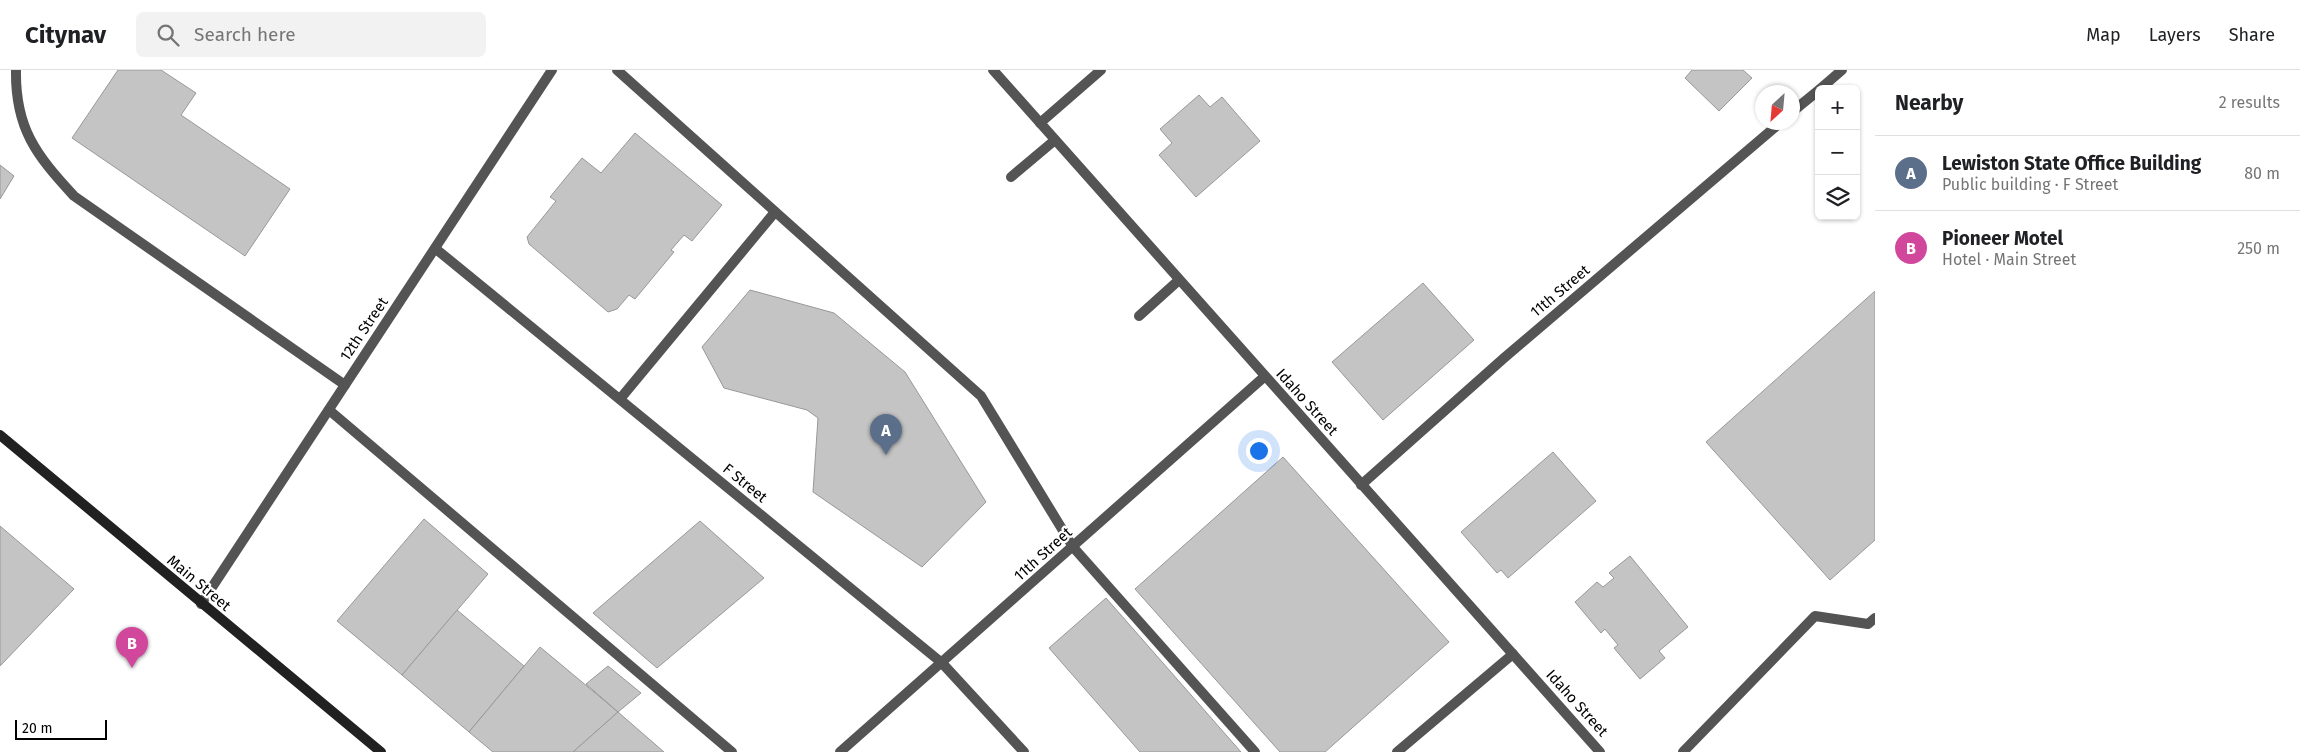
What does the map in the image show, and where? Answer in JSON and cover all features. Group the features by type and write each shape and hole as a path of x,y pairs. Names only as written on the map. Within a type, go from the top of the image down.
{"main road":[{"name":"Main Street","path":"0,434 201,604 381,752"}],"street":[{"path":"16,70 16,90 29,140 47,166 74,196 345,385"},
{"name":"12th Street","path":"201,604 552,70"},
{"path":"617,70 981,396 1074,547 1255,752"},
{"name":"Idaho Street","path":"993,70 1264,377 1600,752"},
{"path":"1040,123 1102,70"},
{"path":"1825,85 1842,70"},
{"path":"1800,105 1815,93"},
{"name":"11th Street","path":"1361,485 1504,358 1772,130"},
{"path":"1011,177 1055,140"},
{"path":"620,399 775,212"},
{"name":"F Street","path":"436,249 942,663 1024,752"},
{"path":"1139,316 1179,280"},
{"name":"11th Street","path":"840,752 1264,377"},
{"path":"329,410 732,752"},
{"path":"1682,752 1814,616 1868,624 1875,618"},
{"path":"1397,752 1513,654"}],"building":[{"path":"118,70 161,70 196,93 181,115 290,189 245,256 72,138"},
{"path":"1692,70 1743,70 1752,78 1719,111 1685,78"},
{"path":"1199,95 1210,107 1222,97 1260,141 1196,197 1159,155 1172,143 1160,129"},
{"path":"635,133 722,205 692,241 684,235 671,250 674,252 635,299 629,295 617,309 608,312 529,244 527,237 556,201 550,197 582,158 601,173"},
{"path":"0,165 14,176 0,199"},
{"path":"1423,283 1474,340 1383,420 1332,362"},
{"path":"750,290 834,313 905,372 986,502 922,567 813,492 818,418 807,410 724,388 702,347"},
{"path":"1875,291 1875,540 1830,580 1706,442"},
{"path":"1553,452 1596,501 1508,578 1501,570 1497,573 1461,532"},
{"path":"1283,457 1449,642 1325,752 1280,752 1135,589"},
{"path":"424,519 488,574 402,675 337,621"},
{"path":"700,521 764,578 657,668 593,613"},
{"path":"0,526 74,589 0,666"},
{"path":"1630,556 1688,627 1659,651 1665,658 1640,679 1614,648 1618,645 1605,629 1601,633 1575,602 1597,582 1603,587 1614,578 1609,573"},
{"path":"1106,598 1241,752 1140,752 1049,648"},
{"path":"457,610 524,666 469,732 402,675"},
{"path":"540,647 618,712 573,752 493,752 469,732"},
{"path":"608,666 641,693 618,712 586,684"},
{"path":"618,712 664,752 573,752"}],"place":[{"name":"Lewiston State Office Building","path":"886,455"},
{"name":"Pioneer Motel","path":"132,668"}]}
